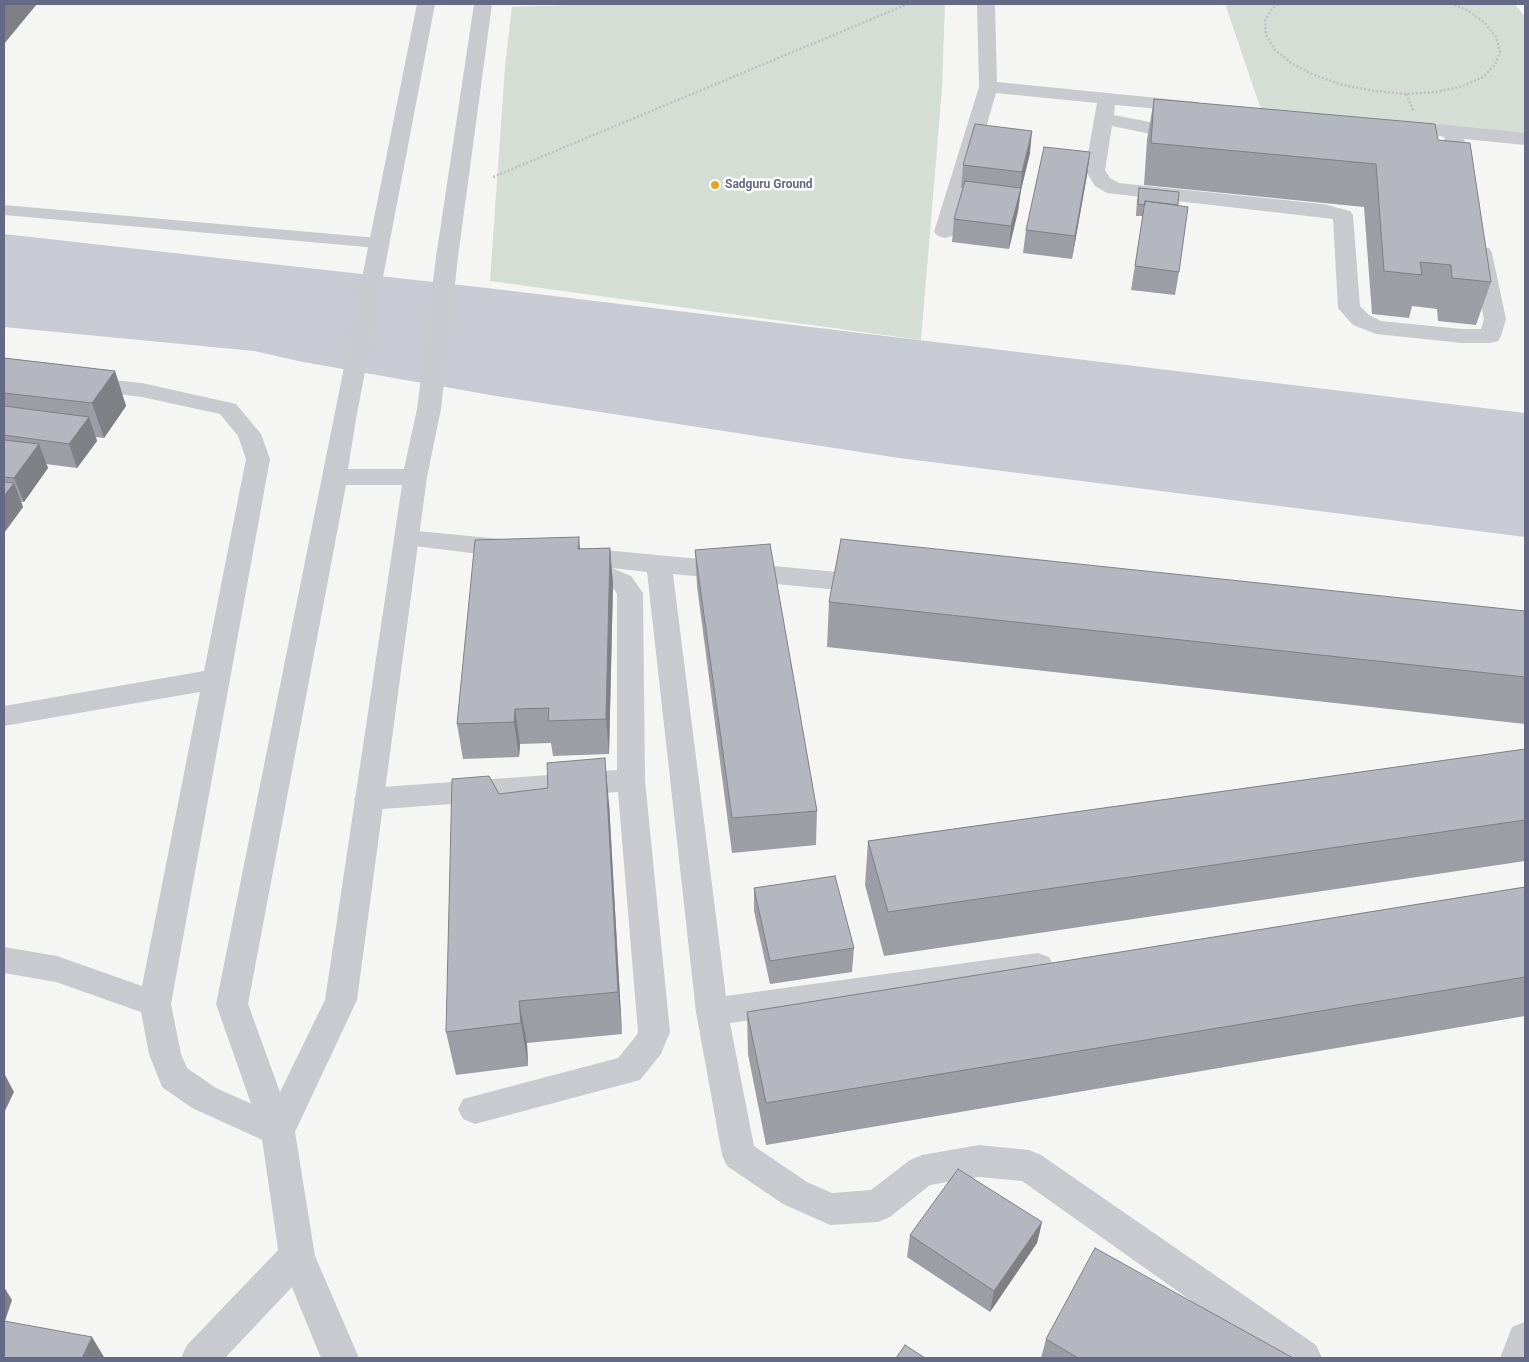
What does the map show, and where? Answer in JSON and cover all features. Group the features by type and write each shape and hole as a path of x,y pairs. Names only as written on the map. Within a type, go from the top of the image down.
{"street":[{"path":"340,1358 297,1256 278,1132 232,1004 336,477 344,418 426,4"},
{"path":"278,1132 341,1000 415,478 429,409 447,257 483,4"},
{"path":"945,232 988,87 986,4"},
{"path":"988,87 1105,108 1183,135 1202,136"},
{"path":"1105,108 1205,107"},
{"path":"1105,108 1095,170 1102,182 1114,189 1323,210 1343,215 1349,308 1361,320 1376,327 1462,336 1490,336 1495,319 1476,233"},
{"path":"1421,128 1525,139"},
{"path":"1453,132 1450,156 1468,195"},
{"path":"53,381 142,390 228,409 249,434 258,459 155,1004 165,1054 174,1077 204,1098 278,1132"},
{"path":"336,477 415,478"},
{"path":"407,538 593,570 622,582 630,594 632,780 654,1032 649,1044 628,1070 475,1109"},
{"path":"537,559 659,565 888,586"},
{"path":"659,565 712,1012 740,1155 795,1193 830,1209 878,1206 922,1171 979,1162 1030,1166 1303,1358"},
{"path":"4,716 216,678"},
{"path":"370,799 632,780"},
{"path":"4,960 57,969 155,1004"},
{"path":"712,1012 1065,962"},
{"path":"200,1358 297,1256"},
{"path":"1519,1358 1525,1340"}],"lane":[{"path":"4,210 378,243"}],"path":[{"path":"457,191 908,4"},
{"path":"1278,4 1272,9 1265,21 1266,35 1275,50 1292,63 1314,76 1342,85 1406,94 1436,92 1462,86 1483,77 1495,65 1500,52 1496,37 1485,23 1467,10 1452,4"}],"shaded area":[{"name":"Sadguru Ground","path":"588,4 945,4 942,89 921,340 490,281 505,66 512,7"},
{"path":"1225,4 1515,4 1525,17 1525,139 1263,115"},
{"path":"4,234 487,288 1525,413 1525,537 899,458 496,396 303,362 254,351 4,327"}],"building":[{"path":"1154,99 1435,124 1438,140 1470,143 1491,282 1452,278 1451,265 1420,262 1422,275 1384,271 1376,164 1151,143"},
{"path":"975,124 1032,131 1022,172 963,165"},
{"path":"1044,147 1090,152 1075,236 1026,230"},
{"path":"965,181 1021,188 1011,226 954,219"},
{"path":"1139,188 1179,192 1178,205 1145,201 1145,205 1138,204"},
{"path":"1145,201 1188,207 1179,272 1135,266"},
{"path":"4,358 115,371 92,403 4,393"},
{"path":"4,406 89,417 69,444 4,435"},
{"path":"4,440 39,444 14,478 4,477"},
{"path":"4,482 14,483 4,496"},
{"path":"579,537 578,549 610,548 606,719 548,721 549,708 515,709 514,722 457,724 475,540"},
{"path":"841,539 1525,611 1525,677 829,602"},
{"path":"770,544 817,811 732,818 695,550"},
{"path":"1525,749 1525,820 888,912 868,841"},
{"path":"605,758 618,992 519,1001 521,1023 446,1032 452,779 489,776 499,794 548,788 547,763"},
{"path":"835,876 854,948 770,961 754,888"},
{"path":"1525,887 1525,977 766,1103 747,1012"},
{"path":"958,1169 1042,1222 994,1291 910,1235"},
{"path":"1095,1248 1293,1358 1078,1358 1046,1339"},
{"path":"4,1321 92,1337 82,1358 4,1358"},
{"path":"905,1345 925,1358 896,1358"}],"place":[{"name":"Sadguru Ground","path":"715,185"}]}
